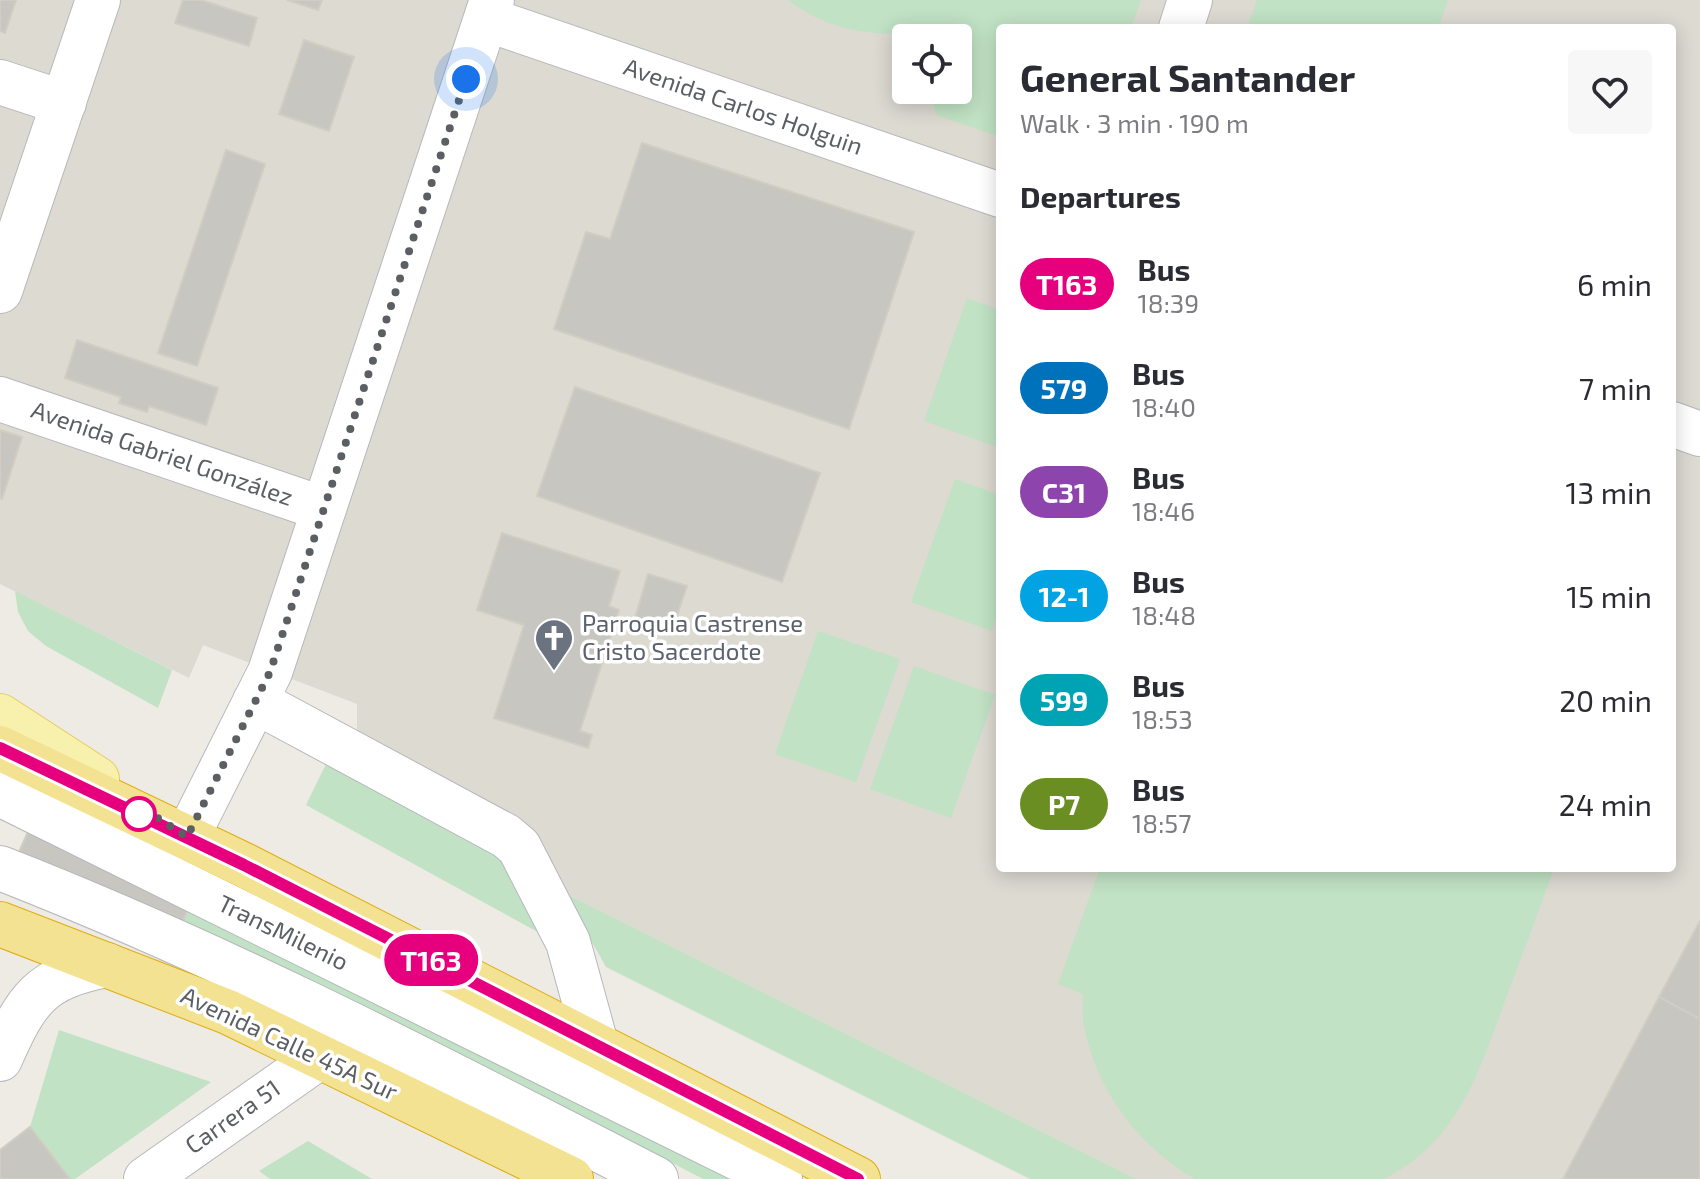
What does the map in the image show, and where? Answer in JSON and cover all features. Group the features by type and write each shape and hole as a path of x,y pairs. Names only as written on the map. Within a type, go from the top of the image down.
{"highway":[{"path":"0,748 187,837 858,1179"},
{"name":"Avenida Calle 45A Sur","path":"0,924 228,1012 571,1179"}],"main road":[{"path":"0,716 187,837"}],"street":[{"path":"0,291 98,0"},
{"path":"1182,24 1190,0"},
{"path":"187,837 270,672 489,10"},
{"name":"Avenida Carlos Holguin","path":"489,10 996,194"},
{"path":"0,82 64,103"},
{"name":"Avenida Gabriel González","path":"0,399 324,509"},
{"path":"1676,425 1700,434"},
{"path":"255,701 506,836 519,847 568,942 596,1044"},
{"name":"TransMilenio","path":"0,794 780,1179"},
{"path":"0,868 120,916 350,1022 656,1179"},
{"path":"3,1046 39,993 55,979 107,965"},
{"name":"Carrera 51","path":"146,1179 321,1056"}],"shaded area":[{"path":"0,0 1700,0 1700,921 1562,1179 1136,1179 564,893 357,744 357,704 203,645 189,678 0,584"}],"green space":[{"path":"788,0 1141,0 1132,24 996,24 996,136 936,115 934,104 972,104 972,24 892,24 892,34 884,34 851,29 820,19"},
{"path":"1257,0 1448,0 1439,24 1248,24"},
{"path":"967,298 996,309 996,447 924,421"},
{"path":"955,479 996,494 996,620 992,631 911,602"},
{"path":"15,591 172,670 158,708 46,646 28,631 18,612"},
{"path":"818,631 900,659 856,782 775,754"},
{"path":"914,666 995,695 951,818 870,789"},
{"path":"327,762 504,859 547,937 306,805"},
{"path":"1099,872 1553,872 1487,1050 1464,1100 1431,1145 1384,1179 1195,1179 1156,1151 1123,1114 1090,1050 1083,1022 1083,994 1058,984"},
{"path":"564,893 1136,1179 1030,1179 606,967"},
{"path":"189,907 735,1179 703,1179 510,1078 181,925"},
{"path":"59,1030 211,1082 75,1179 70,1179 30,1127"},
{"path":"308,1141 372,1179 270,1179 259,1171"}],"building":[{"path":"0,0 16,0 5,33 0,31"},
{"path":"183,0 201,0 257,18 249,46 175,23"},
{"path":"287,0 322,0 318,10"},
{"path":"304,40 354,57 329,131 279,114"},
{"path":"642,143 914,232 849,429 554,329 586,232 610,239"},
{"path":"226,150 265,164 197,366 158,353"},
{"path":"77,340 218,388 206,425 149,406 147,412 119,403 121,397 65,378"},
{"path":"575,387 820,473 782,582 537,496"},
{"path":"0,430 22,437 2,499 0,498"},
{"name":"Parroquia Castrense Cristo Sacerdote","path":"502,533 620,571 609,606 619,610 580,731 592,735 588,748 494,718 524,625 477,610"},
{"path":"648,574 687,586 672,630 635,618"},
{"path":"32,823 189,907 181,925 19,852"},
{"path":"1700,921 1700,1019 1659,997"},
{"path":"1659,997 1700,1019 1700,1179 1563,1179"},
{"path":"30,1127 70,1179 0,1179 0,1150"}],"bus line":[{"name":"T163","path":"0,748 244,865 858,1179"}],"place":[{"name":"Parroquia Castrense Cristo Sacerdote","path":"554,672"}],"route":[{"path":"139,814 133,802 187,837 270,672 466,79"}]}
